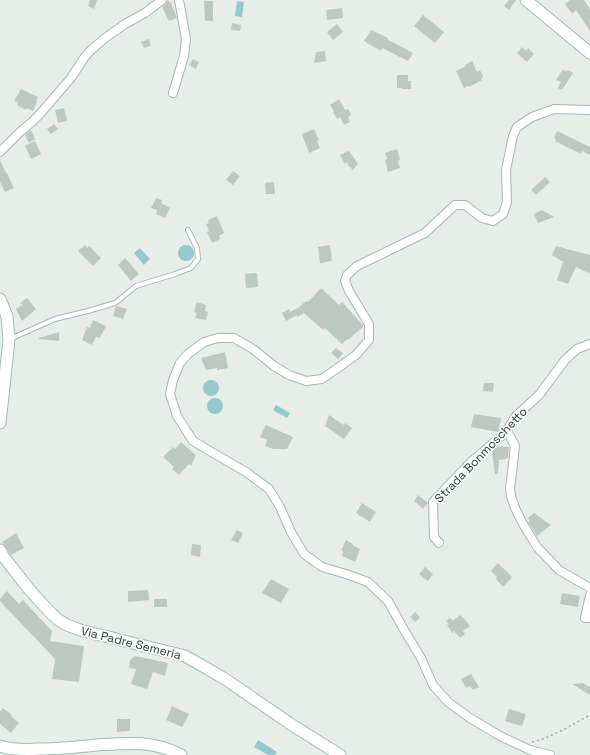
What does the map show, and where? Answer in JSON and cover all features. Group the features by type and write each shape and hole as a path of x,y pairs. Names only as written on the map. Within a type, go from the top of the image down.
{"main road":[{"path":"526,0 590,53"},
{"path":"0,299 7,316 9,340 0,423"},
{"name":"Via Padre Semeria","path":"0,550 28,588 57,619 80,630 184,656 225,680 340,755"},
{"path":"0,746 25,750 129,743 152,744 181,755"}],"street":[{"path":"0,152 39,115 71,78 90,51 105,38 125,24 145,13 162,0"},
{"path":"173,93 184,56 186,39 179,0"},
{"path":"550,755 530,750 500,736 470,718 448,702 433,685 421,658 402,628 388,601 368,582 322,567 304,554 291,532 280,508 268,489 246,472 193,441 177,416 170,394 172,380 180,363 188,354 204,342 218,338 234,338 253,349 274,366 289,375 306,381 322,379 356,356 369,340 369,324 349,291 345,281 347,274 357,266 426,233 455,205 465,205 482,218 493,222 503,214 507,202 506,170 513,136 517,127 532,117 554,109 590,110"},
{"name":"Strada Bonmoschetto","path":"439,543 434,537 433,502 470,462 505,433 516,416 539,396 565,360 577,349 590,344"},
{"path":"506,431 515,446 510,487 511,496 523,524 537,547 559,570 590,588"},
{"path":"590,595 585,618 590,618"}],"lane":[{"path":"9,340 55,319 115,303 136,286 191,268 198,259 197,248 188,230"}],"path":[{"path":"518,745 541,740 558,733 590,715"}],"water":[{"path":"237,1 244,2 242,17 235,16"},
{"path":"183,245 189,245 194,250 192,259 189,261 183,261 178,256 178,250"},
{"path":"140,248 150,259 144,265 134,253"},
{"path":"208,380 214,380 219,385 217,394 214,396 208,396 203,391 203,385"},
{"path":"215,398 221,400 223,406 221,412 215,414 209,412 207,406 209,400"},
{"path":"276,405 290,413 287,418 273,410"},
{"path":"258,740 277,752 275,755 268,755 254,747"}],"building":[{"path":"90,0 97,0 94,9 88,6"},
{"path":"167,0 171,3 177,18 169,21 162,7 166,4"},
{"path":"509,0 516,0 509,10 504,6"},
{"path":"570,0 584,0 590,9 590,31 576,10 572,14 565,4"},
{"path":"204,1 213,1 213,21 205,21"},
{"path":"342,8 343,18 327,20 326,10"},
{"path":"423,15 444,32 435,43 414,26"},
{"path":"232,23 241,25 240,31 231,30"},
{"path":"337,24 343,32 333,40 327,32"},
{"path":"371,30 413,53 408,61 382,48 381,51 364,41"},
{"path":"149,39 151,46 144,48 141,42"},
{"path":"522,47 526,51 528,48 534,54 527,62 517,53"},
{"path":"325,51 326,61 314,63 316,52"},
{"path":"193,59 199,62 196,69 189,65"},
{"path":"472,61 477,72 480,70 483,77 481,78 482,80 464,88 456,71"},
{"path":"563,69 566,72 567,70 573,73 562,90 558,88 561,82 556,80"},
{"path":"397,75 408,75 408,81 411,81 411,89 397,88"},
{"path":"21,89 38,97 33,111 27,108 26,110 17,105 18,103 14,101"},
{"path":"339,99 345,110 348,109 351,114 348,118 350,122 344,125 340,117 337,119 330,105"},
{"path":"64,108 67,121 58,123 55,110"},
{"path":"54,124 58,129 51,134 47,129"},
{"path":"314,129 319,140 317,141 320,148 309,153 302,134"},
{"path":"31,130 35,139 29,143 25,135"},
{"path":"557,131 590,147 590,155 582,151 581,154 555,141 556,139 554,138"},
{"path":"35,141 41,154 31,159 25,146"},
{"path":"397,149 400,160 398,161 400,168 388,172 385,153"},
{"path":"349,151 358,164 352,170 347,162 345,164 340,155"},
{"path":"0,160 14,188 5,192 0,182"},
{"path":"233,171 240,176 233,185 226,180"},
{"path":"545,177 550,182 536,195 531,190"},
{"path":"274,182 275,194 266,194 265,183"},
{"path":"156,198 162,200 161,203 170,208 165,218 156,214 157,210 151,208"},
{"path":"542,210 554,217 538,223 534,214"},
{"path":"217,216 224,233 219,236 220,239 212,243 207,232 209,231 206,224 209,223 208,220"},
{"path":"85,245 87,248 89,246 101,258 93,266 78,251"},
{"path":"330,245 332,261 320,263 318,247"},
{"path":"556,246 590,255 590,274 576,267 568,284 557,280 563,262 552,255"},
{"path":"125,258 139,274 131,281 118,265"},
{"path":"257,273 258,287 246,288 245,274"},
{"path":"321,288 339,305 342,302 364,326 342,344 325,328 323,330 304,313 286,321 282,313 289,309 290,312 298,308 306,301 308,302"},
{"path":"27,298 36,309 22,321 16,309 23,305 20,303"},
{"path":"197,302 206,305 205,311 208,312 206,320 195,318 197,313 194,312"},
{"path":"116,306 127,309 123,319 113,316"},
{"path":"93,320 106,326 100,338 96,337 92,345 82,340 87,327 90,328"},
{"path":"59,332 59,341 39,339 39,338"},
{"path":"336,348 343,353 338,359 331,353"},
{"path":"225,352 228,368 206,370 201,358"},
{"path":"484,383 494,383 493,392 483,391"},
{"path":"474,414 501,418 499,431 471,427"},
{"path":"329,415 344,425 345,423 352,428 344,439 325,426"},
{"path":"266,425 293,437 287,449 273,449 265,446 267,440 260,437"},
{"path":"181,442 196,455 191,466 189,464 179,475 172,469 174,467 163,457 173,447 175,449"},
{"path":"497,447 509,447 508,458 499,460 498,474 495,474 492,451"},
{"path":"418,495 428,503 423,509 414,501"},
{"path":"362,503 376,512 370,522 356,513"},
{"path":"534,513 551,525 537,536 528,522 530,521 528,518"},
{"path":"237,530 243,533 238,543 231,540"},
{"path":"16,533 24,548 11,555 2,542"},
{"path":"346,540 360,549 355,562 342,556 343,551 341,550"},
{"path":"192,544 201,545 200,557 191,555"},
{"path":"498,563 512,577 503,587 491,571"},
{"path":"425,567 433,574 428,581 419,574"},
{"path":"271,579 289,589 281,603 262,593"},
{"path":"148,590 149,600 128,602 128,591"},
{"path":"7,591 19,604 23,600 52,631 50,641 84,646 79,682 52,679 55,659 0,601"},
{"path":"562,593 580,596 578,607 560,604"},
{"path":"154,599 167,599 167,607 154,607"},
{"path":"415,612 420,618 415,622 410,617"},
{"path":"460,615 470,626 463,631 465,634 460,638 454,631 452,633 447,625 449,624 446,621 450,618 453,621"},
{"path":"135,656 168,663 165,676 153,672 147,689 131,684 136,669 129,668 130,660"},
{"path":"471,674 479,687 473,690 470,686 466,688 461,679"},
{"path":"583,683 590,687 590,695 572,684"},
{"path":"172,706 189,714 182,727 166,720"},
{"path":"3,708 19,723 11,733 0,724 0,712"},
{"path":"509,709 526,714 522,726 505,721"},
{"path":"117,719 130,719 130,731 117,732"}]}
